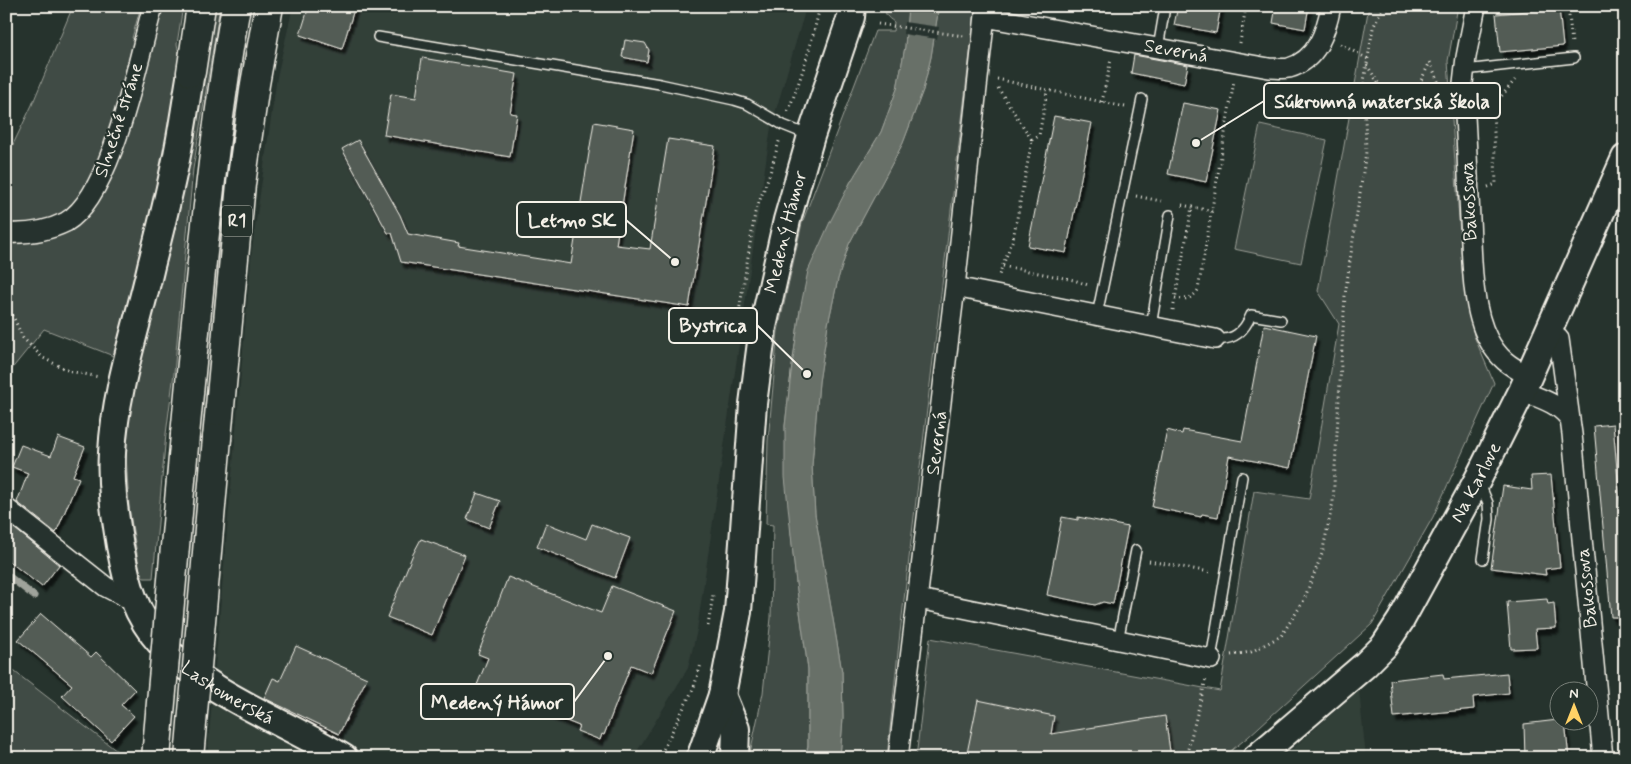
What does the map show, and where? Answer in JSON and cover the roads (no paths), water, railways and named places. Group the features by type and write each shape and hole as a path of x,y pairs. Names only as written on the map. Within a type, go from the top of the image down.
{"highway":[{"path":"191,72 201,6"},
{"name":"R1","path":"156,758 210,179 236,6"},
{"name":"R1","path":"189,758 241,184 255,84 269,6"}],"street":[{"name":"Slnečné stráne","path":"6,233 21,234 44,230 66,221 85,205 98,185 122,124 153,6"},
{"name":"Medený Hámor","path":"700,758 722,695 738,612 753,404 763,327 787,220 811,136 851,17 852,6"},
{"name":"Severná","path":"898,758 955,287 985,12 1158,48 1269,68 1288,68 1304,62 1324,35 1331,6"},
{"name":"Bakossova","path":"1476,6 1464,70 1473,282 1482,324 1487,338 1497,353 1510,366 1528,378 1550,402 1563,410 1569,418"},
{"name":"Laskomerská","path":"191,72 176,160 122,381 115,418 112,490 124,567 133,601 145,624 162,645 185,666 226,693 344,758"},
{"name":"Na Karlove","path":"1256,758 1365,665 1384,646 1402,620 1427,577 1528,378 1625,158"},
{"path":"955,287 1215,339"},
{"name":"Bakossova","path":"1549,330 1559,340 1569,418 1604,758"},
{"name":"Bakossova","path":"1528,378 1560,380 1565,389"},
{"path":"6,508 106,587 133,601"},
{"path":"918,599 1211,659"},
{"path":"722,695 736,729 735,758"}],"lane":[{"path":"1158,48 1164,13"},
{"path":"378,37 660,84 734,100 747,104 784,125 811,136"},
{"path":"1464,70 1574,58"},
{"path":"1097,315 1142,99"},
{"path":"1151,326 1170,215"},
{"path":"1215,339 1223,340 1233,337 1248,324 1251,315 1281,320"},
{"path":"1211,659 1242,477"},
{"path":"1478,479 1488,503 1489,519 1483,559"},
{"path":"1118,641 1135,554"}],"waterway":[{"path":"6,574 34,596"}],"place":[{"name":"Súkromná materská škola","path":"1196,143"},
{"name":"Letmo SK","path":"675,262"},
{"name":"Bystrica","path":"807,374"},
{"name":"Medený Hámor","path":"608,656"}]}
